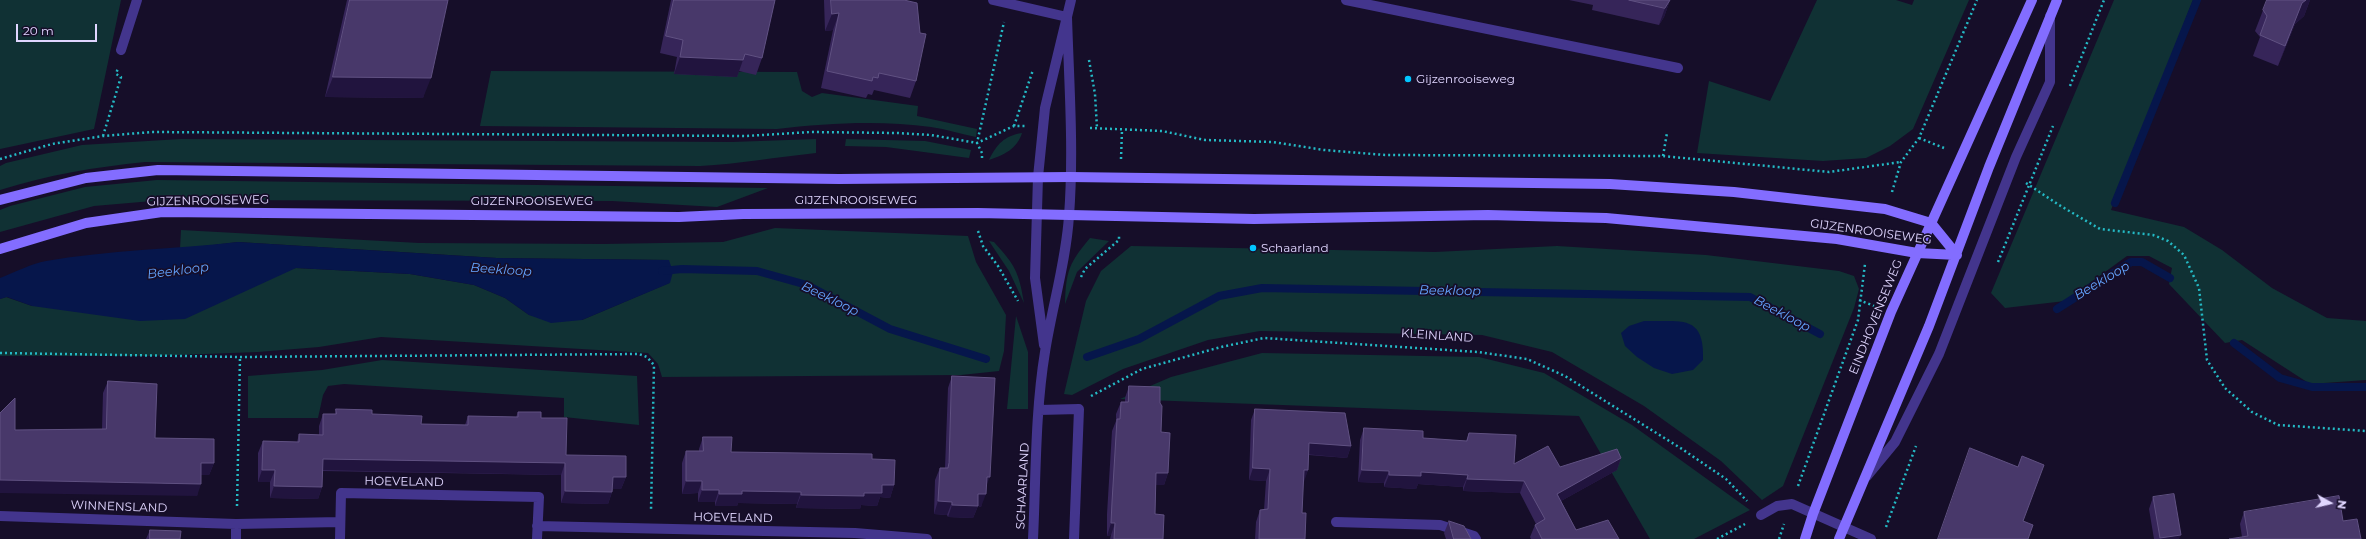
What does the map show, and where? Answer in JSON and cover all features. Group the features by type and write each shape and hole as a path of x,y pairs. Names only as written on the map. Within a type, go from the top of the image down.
{"main road":[{"name":"EINDHOVENSEWEG","path":"1805,539 1812,514 1891,312 2032,0"},
{"path":"1839,539 1957,255 1989,167 2057,0"},
{"name":"GIJZENROOISEWEG","path":"0,200 86,178 158,170 839,179 1070,177 1610,184 1719,191 1885,209 1931,223 1957,255"},
{"name":"GIJZENROOISEWEG","path":"0,249 86,223 162,212 679,217 743,214 978,213 1120,218 1254,219 1488,215 1606,218 1838,239 1917,253 1957,255"}],"street":[{"path":"122,50 137,0"},
{"path":"994,0 1067,17"},
{"path":"1038,178 1043,126 1071,0"},
{"path":"1346,0 1678,68"},
{"path":"1865,479 1895,442 1939,354 2016,157 2050,82 2050,16"},
{"path":"1067,17 1070,127 1069,216"},
{"name":"SCHAARLAND","path":"1038,178 1035,278 1045,353"},
{"name":"SCHAARLAND","path":"1033,539 1039,410 1045,353 1061,278 1069,216"},
{"path":"1039,410 1079,409 1074,539"},
{"name":"HOEVELAND","path":"340,539 341,493 539,497 537,539"},
{"path":"1761,515 1777,506 1792,504 1870,539"},
{"name":"WINNENSLAND","path":"0,516 236,524"},
{"path":"236,539 236,524 340,522"},
{"path":"1336,522 1440,525 1474,536 1476,539"},
{"name":"HOEVELAND","path":"537,526 650,530 855,533 927,539"}],"path":[{"path":"1070,127 1162,131 1205,140 1273,142 1324,150 1385,155 1663,156 1829,172 1900,162 1919,138 1977,0"},
{"path":"980,178 982,153 977,143 1008,3"},
{"path":"103,136 121,77 116,74 122,50"},
{"path":"0,159 52,144 103,136 152,132 213,130 746,136 811,132 889,133 931,135 977,143 1014,126 1043,126"},
{"path":"1120,178 1122,130"},
{"path":"1663,156 1667,133"},
{"path":"2029,184 2059,205 2100,229 2153,235 2168,241 2184,254 2199,288 2207,360 2225,388 2252,412 2278,425 2366,431"},
{"path":"978,213 978,235 982,246 998,266 1021,307"},
{"path":"1080,280 1084,269 1118,240 1120,218"},
{"name":"EINDHOVENSEWEG","path":"1792,504 1822,426 1858,320 1859,300"},
{"name":"KLEINLAND","path":"1079,409 1085,399 1142,369 1222,347 1264,338 1478,352 1527,359 1565,376 1682,449 1726,479 1761,515"},
{"path":"0,353 240,357 639,354 647,357 654,365 655,379 650,530"},
{"path":"236,524 240,357"},
{"path":"1717,539 1761,515"}],"green space":[{"path":"0,0 121,0 94,129 0,149"},
{"path":"1817,0 1896,0 1912,5 1914,0 1969,0 1913,129 1890,146 1866,158 1823,161 1697,153 1709,81 1770,101"},
{"path":"2114,0 2193,0 2111,210 2184,227 2222,250 2272,288 2327,318 2366,321 2366,380 2310,384 2242,340 2225,343 2169,284 2172,268 2149,256 2127,256 2065,301 2005,308 1991,293"},
{"path":"491,71 797,72 802,91 812,97 822,93 918,106 917,116 977,129 976,137 931,127 873,123 815,125 777,129 480,126"},
{"path":"1022,133 1020,139 1009,151 989,160 998,145 1010,136"},
{"path":"181,139 732,142 816,139 816,153 729,164 700,166 145,162 72,172 0,190 0,166 6,163 82,145"},
{"path":"846,139 925,141 971,150 969,158 886,147 845,146"},
{"path":"157,180 768,188 717,207 612,201 164,200 94,206 0,232 0,210 10,206 85,187"},
{"path":"775,228 968,236 976,262 1006,315 1004,351 999,371 961,375 662,377 658,364 648,353 381,337 319,347 258,352 151,356 0,356 0,299 6,297 32,306 296,268 410,274 474,285 505,298 529,315 582,320 669,283 669,260 497,258 238,242 180,249 181,230 419,243 603,244 723,242"},
{"path":"1090,238 1109,241 1077,272 1065,304 1066,283 1070,268 1077,254"},
{"path":"989,241 994,242 1007,257 1015,270 1018,276 1024,303 1009,271"},
{"path":"1131,246 1435,252 1557,246 1706,255 1839,271 1854,276 1859,289 1854,308 1783,486 1762,500 1721,461 1644,406 1552,352 1482,335 1260,331 1208,340 1123,369 1072,395 1064,394 1086,301 1101,271"},
{"path":"1016,316 1028,352 1028,409 1007,409"},
{"path":"1262,353 1479,357 1544,373 1632,425 1750,510 1694,539 1650,539 1579,416 1120,399 1171,377"},
{"path":"382,360 637,376 639,425 564,417 564,398 344,384 328,386 323,395 318,418 248,418 248,376 322,370"}],"water":[{"path":"238,242 497,258 669,260 673,272 670,283 582,320 551,323 529,315 505,298 474,285 410,274 296,268 185,319 140,321 32,306 7,297 0,299 0,278 40,262 94,254"},
{"path":"1644,321 1679,321 1688,323 1695,327 1700,334 1703,345 1703,360 1693,370 1672,374 1654,368 1637,357 1625,346 1621,333 1629,326"}],"building":[{"path":"350,0 448,0 431,78 333,77"},
{"path":"674,0 775,0 762,58 745,54 743,60 680,57 683,40 666,36"},
{"path":"831,0 904,0 917,3 920,33 926,34 916,81 879,73 878,78 873,77 872,81 827,71 839,13 832,14"},
{"path":"1629,0 1670,0 1665,8"},
{"path":"2267,0 2306,0 2302,3 2285,46 2260,35 2267,16 2263,10"},
{"path":"952,376 995,378 990,477 987,477 986,494 978,494 978,506 952,505 952,502 938,501 940,468 948,468 949,463"},
{"path":"108,381 157,384 155,438 214,439 214,463 201,463 201,484 0,480 0,413 15,398 15,430 106,429"},
{"path":"1129,386 1160,387 1160,403 1162,406 1161,432 1170,433 1168,473 1156,473 1155,514 1164,515 1163,539 1114,539 1115,523 1111,523 1117,419 1120,419 1121,402 1128,402"},
{"path":"336,409 372,410 372,414 422,416 421,424 468,425 468,416 518,417 518,412 541,412 541,418 567,418 566,455 626,456 626,477 613,477 612,492 565,491 565,463 323,459 322,487 274,486 275,470 262,470 263,441 299,442 299,434 323,435 323,414 336,414"},
{"path":"1255,409 1345,413 1351,446 1309,443 1308,470 1304,470 1302,513 1306,513 1305,539 1259,539 1260,510 1268,509 1270,469 1253,468"},
{"path":"1364,428 1423,431 1423,438 1467,441 1469,433 1516,435 1514,464 1548,446 1560,467 1617,449 1621,458 1557,494 1576,530 1608,520 1619,539 1542,539 1535,525 1545,519 1524,481 1467,479 1468,475 1421,472 1421,476 1389,475 1389,471 1362,470"},
{"path":"703,437 732,437 731,452 872,454 872,459 895,460 894,485 882,485 882,493 864,493 864,496 801,495 801,492 742,491 742,494 719,494 719,490 702,490 702,481 686,481 686,451 703,451"},
{"path":"1970,448 2018,467 2022,456 2044,465 2023,521 2033,525 2028,539 1938,539"},
{"path":"2174,494 2181,535 2160,538 2153,497"},
{"path":"2339,496 2343,521 2357,519 2361,539 2229,539 2248,536 2244,512"},
{"path":"1449,521 1464,526 1471,539 1454,539"},
{"path":"150,530 181,531 180,539 150,539"}],"waterway":[{"path":"2115,203 2197,0"},
{"name":"Beekloop","path":"2057,309 2131,262 2142,262 2170,278"},
{"name":"Beekloop","path":"662,271 682,269 757,271 807,285 890,329 986,359"},
{"name":"Beekloop","path":"1087,357 1139,339 1219,296 1262,288 1750,297 1820,334"},
{"name":"Beekloop","path":"2234,343 2280,378 2312,387 2366,387"}],"place":[{"name":"Gijzenrooiseweg","path":"1408,79"},
{"name":"Schaarland","path":"1253,248"}]}
